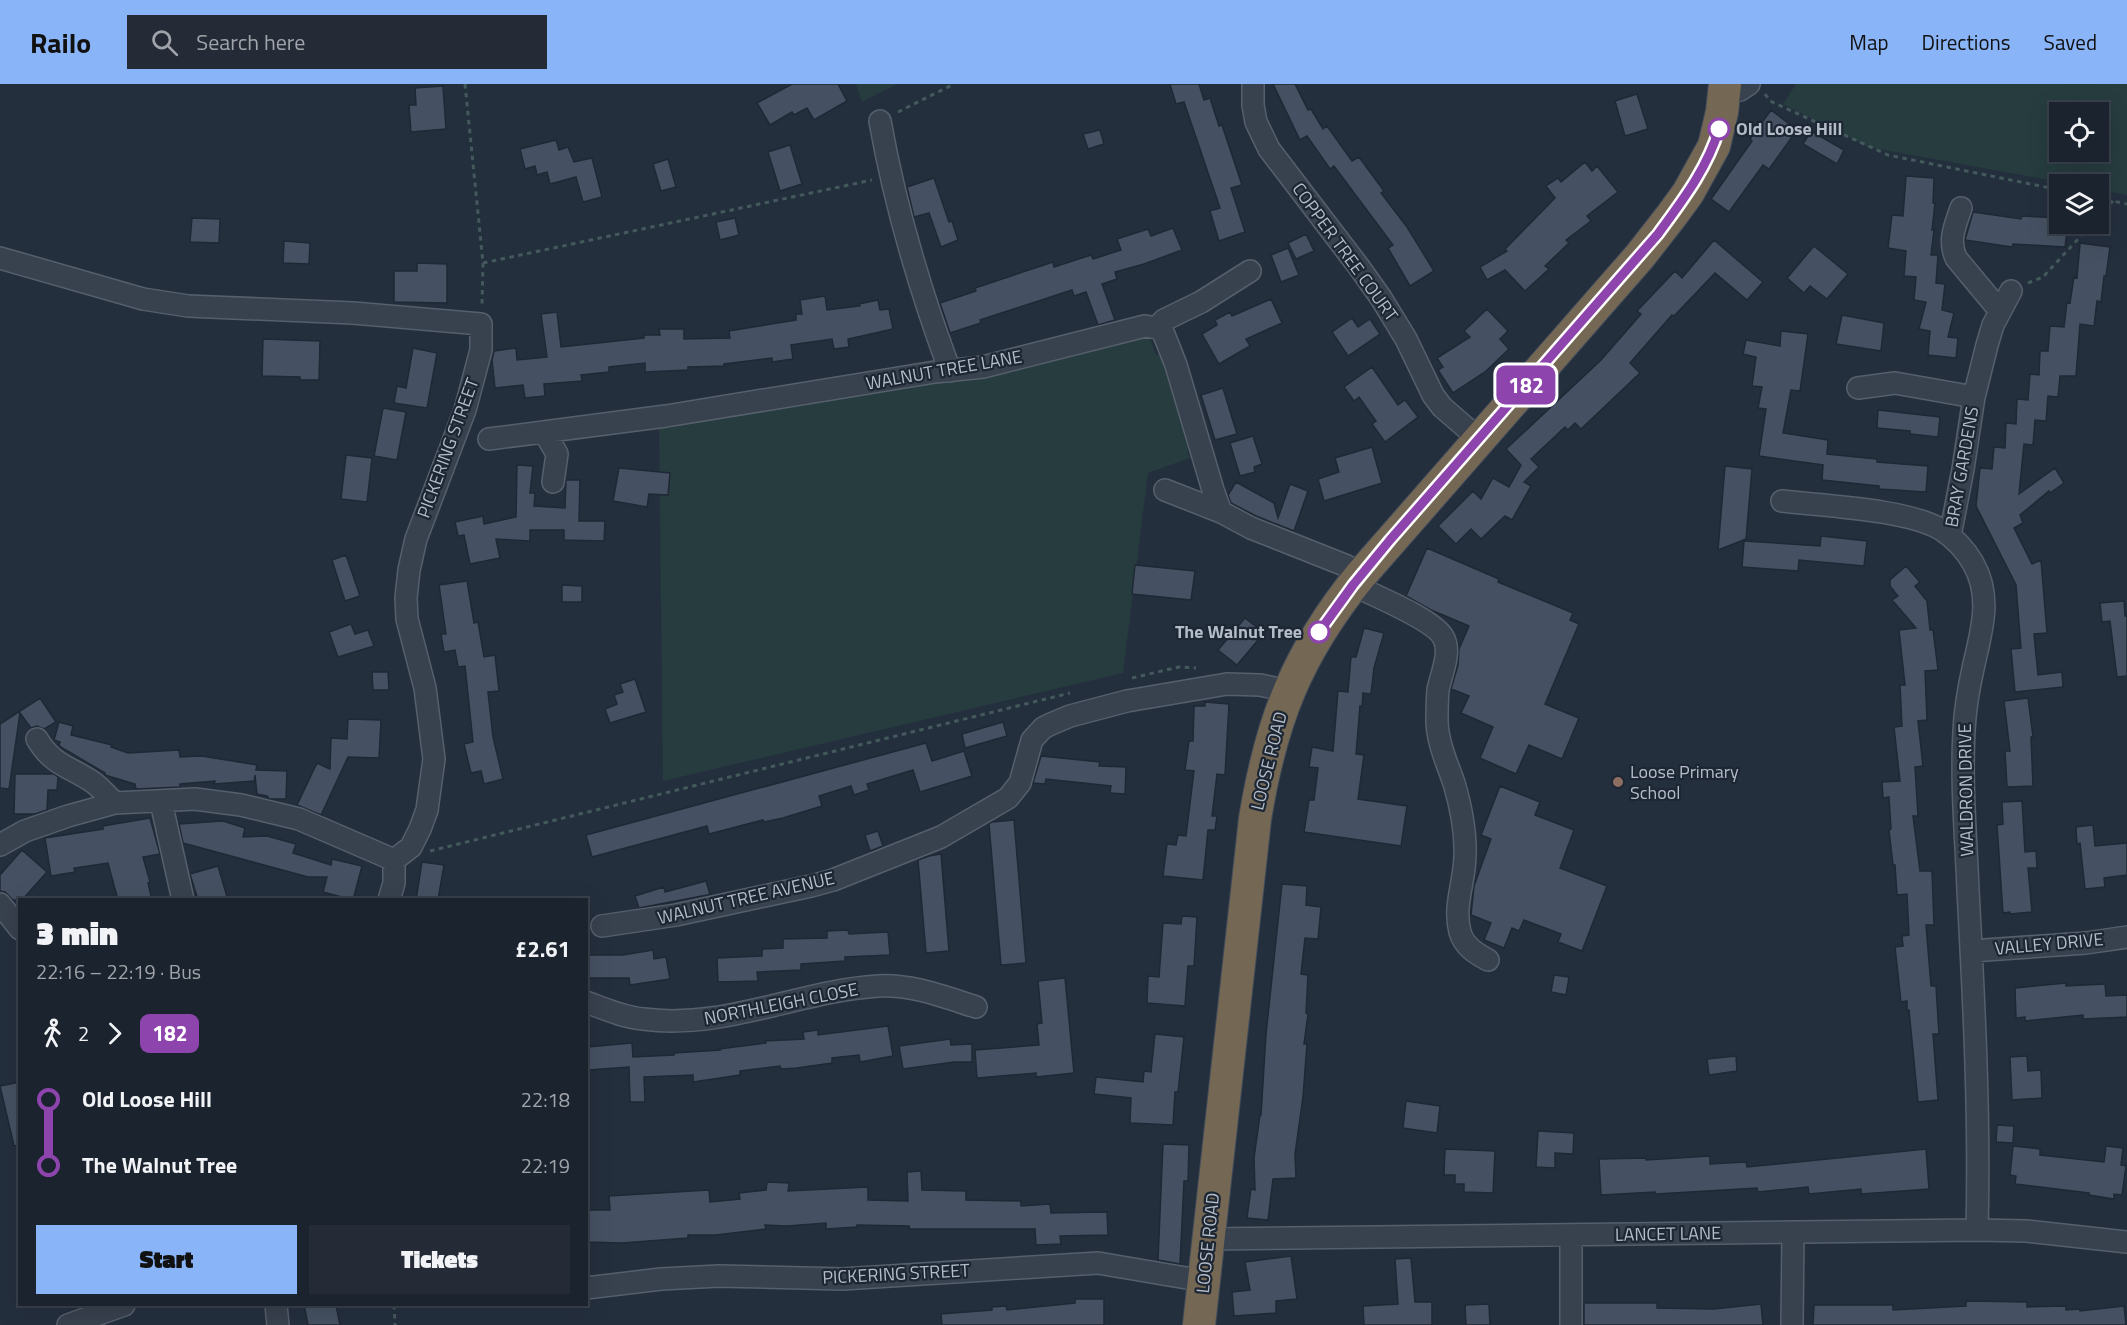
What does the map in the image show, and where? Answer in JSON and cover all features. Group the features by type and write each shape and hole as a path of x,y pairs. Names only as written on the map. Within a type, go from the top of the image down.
{"highway":[{"name":"LOOSE ROAD","path":"1200,1325 1255,819 1272,736 1288,691 1323,626 1356,580 1640,256 1688,193 1714,146 1741,89"}],"street":[{"name":"COPPER TREE COURT","path":"1254,84 1253,105 1256,122 1269,149 1381,298 1406,339 1433,395 1442,407 1479,439"},
{"path":"880,121 890,176 937,334 951,371"},
{"path":"1961,208 1951,239 1952,250 1956,258 2000,311"},
{"path":"0,258 143,299 188,306 353,313 481,324"},
{"path":"1221,512 1176,365 1166,337 1158,328 1164,320 1208,298 1250,271"},
{"name":"BRAY GARDENS","path":"1950,536 1974,397 1993,325 2011,291"},
{"name":"PICKERING STREET","path":"394,860 411,847 420,830 427,810 434,759 425,688 407,619 406,598 409,570 416,539 465,410 482,350 481,324"},
{"name":"WALNUT TREE LANE","path":"489,439 765,401 935,372 983,367 1145,326 1158,328"},
{"name":"BRAY GARDENS","path":"1858,388 1895,383 1974,397"},
{"path":"545,433 556,454 553,482"},
{"path":"1165,490 1221,512 1251,528 1347,566 1356,580 1432,625 1444,639 1447,648 1438,689 1437,725 1439,742 1459,803 1465,833 1463,880 1457,920 1461,935 1468,947 1488,960"},
{"name":"WALDRON DRIVE","path":"1782,501 1871,511 1927,523 1950,536 1972,562 1981,582 1985,602 1982,633 1964,718 1962,763 1974,998 1977,1230"},
{"name":"WALNUT TREE AVENUE","path":"602,926 676,915 811,886 833,880 941,837 1008,798 1020,783 1032,740 1043,728 1070,716 1127,701 1227,684 1260,685 1288,691"},
{"path":"36,739 46,754 64,767 94,783 115,804"},
{"path":"0,845 42,825 115,804 195,799 241,805 299,819 394,860 394,883 390,898"},
{"path":"161,802 183,898"},
{"path":"0,904 18,926"},
{"name":"VALLEY DRIVE","path":"1971,951 2086,943 2127,937"},
{"name":"NORTHLEIGH CLOSE","path":"588,1003 626,1016 643,1019 693,1020 743,1013 814,997 880,986 913,988 976,1007"},
{"name":"LANCET LANE","path":"1209,1239 1977,1230 2026,1231 2127,1242"},
{"path":"1792,1325 1793,1232"},
{"path":"1571,1236 1571,1325"},
{"name":"PICKERING STREET","path":"588,1288 672,1278 719,1276 843,1279 1098,1263 1204,1281"},
{"path":"68,1325 102,1309 118,1306"},
{"path":"276,1306 278,1325"}],"path":[{"path":"465,84 483,263 481,324"},
{"path":"880,121 954,84"},
{"path":"1741,89 1888,155 2049,188"},
{"path":"483,263 890,176"},
{"path":"2109,200 2127,204"},
{"path":"2109,204 2112,201"},
{"path":"2011,291 2043,277 2083,234"},
{"path":"1122,681 1179,667 1202,669"},
{"path":"428,852 1075,692"},
{"path":"394,1306 395,1325"}],"green space":[{"path":"856,84 897,84 862,102"},
{"path":"1796,84 2127,84 2127,195 2109,192 2109,174 2049,174 2049,180 1868,147 1783,104"},
{"path":"1149,335 1156,355 1161,354 1190,458 1148,473 1123,673 663,781 659,428"}],"building":[{"path":"792,84 838,84 847,101 814,120 807,108 794,115 792,112 770,125 757,103"},
{"path":"1170,84 1199,84 1204,100 1210,98 1219,126 1222,125 1242,185 1231,188 1245,232 1219,241 1210,211 1220,208 1184,102 1176,104"},
{"path":"1273,84 1295,84 1308,110 1311,109 1323,129 1327,126 1352,161 1359,157 1384,191 1381,193 1407,227 1434,271 1410,286 1388,248 1393,245 1334,166 1330,169 1307,136 1300,140"},
{"path":"443,86 446,129 411,132 409,105 416,105 415,88"},
{"path":"1637,94 1648,129 1625,136 1615,101"},
{"path":"1771,110 1797,130 1769,169 1763,165 1729,212 1711,199"},
{"path":"1100,130 1104,144 1088,149 1083,134"},
{"path":"1811,131 1844,150 1837,164 1803,144"},
{"path":"556,140 559,150 568,147 574,162 592,158 602,197 583,202 576,177 550,184 547,172 537,175 535,166 525,169 520,149"},
{"path":"790,145 802,184 780,191 768,152"},
{"path":"668,159 676,187 661,191 653,164"},
{"path":"1585,162 1592,171 1597,166 1618,192 1587,216 1591,221 1566,240 1569,243 1545,266 1549,269 1525,291 1505,270 1487,280 1480,267 1507,251 1505,249 1555,198 1546,186 1558,178 1561,182"},
{"path":"1906,176 1934,178 1933,203 1935,203 1932,230 1934,230 1931,255 1938,255 1936,283 1945,284 1942,310 1954,313 1948,337 1958,338 1956,358 1928,355 1930,331 1919,329 1926,302 1914,300 1916,277 1904,276 1906,251 1888,248 1892,215 1903,216"},
{"path":"934,178 949,222 952,221 958,240 941,247 929,213 914,217 907,187"},
{"path":"1973,212 2021,219 2022,216 2049,217 2049,234 2067,234 2065,247 2013,244 2012,247 1965,240"},
{"path":"192,218 220,219 219,243 190,242"},
{"path":"735,218 739,235 720,240 716,222"},
{"path":"1173,228 1182,250 1115,272 1117,279 1102,284 1115,320 1098,325 1086,292 1074,296 1072,290 980,320 981,323 950,333 940,303 976,291 975,288 1053,262 1054,267 1091,255 1093,259 1121,250 1117,239 1148,229 1151,236"},
{"path":"1306,234 1314,251 1296,259 1288,243"},
{"path":"1714,240 1763,282 1747,300 1715,273 1674,316 1672,315 1630,363 1640,373 1581,429 1575,423 1568,430 1565,427 1531,459 1539,467 1524,482 1531,486 1512,520 1505,516 1481,539 1471,529 1456,544 1438,526 1473,491 1481,499 1493,478 1509,487 1521,465 1506,449 1601,360 1641,314 1637,311 1675,271 1682,278"},
{"path":"284,241 310,243 309,264 283,263"},
{"path":"2080,243 2110,247 2101,302 2097,301 2094,326 2080,324 2076,376 2060,376 2058,397 2048,396 2046,421 2035,420 2033,445 2024,444 2019,494 2055,468 2064,483 2050,493 2049,491 2020,515 2023,523 2014,528 2032,564 2041,560 2047,633 2034,634 2038,675 2062,672 2063,687 2015,692 2011,649 2021,648 2016,585 1976,506 1980,468 1992,469 1994,447 2005,448 2006,423 2016,424 2017,399 2028,400 2030,374 2039,375 2040,351 2048,351 2050,326 2064,327 2067,302 2070,303 2074,277 2077,278"},
{"path":"1814,246 1848,274 1827,299 1810,286 1804,293 1787,278"},
{"path":"1288,248 1299,275 1281,282 1271,255"},
{"path":"417,263 447,264 447,303 394,302 394,271 417,271"},
{"path":"825,296 827,310 860,306 859,304 878,300 880,310 889,309 893,329 848,339 849,347 834,349 832,339 791,345 793,359 772,362 772,358 724,364 724,366 688,367 688,370 645,372 645,363 609,367 609,372 581,375 582,381 544,384 545,396 525,398 523,385 495,388 492,360 494,351 516,348 517,360 547,357 541,314 557,312 561,347 644,338 644,335 660,335 659,329 684,329 684,339 730,338 729,331 796,320 796,314 802,314 800,300"},
{"path":"1271,299 1282,323 1246,339 1250,346 1219,364 1202,334 1217,325 1215,320 1230,312 1232,316"},
{"path":"1487,309 1508,331 1500,339 1509,349 1485,372 1453,393 1438,370 1443,367 1437,358 1470,337 1464,331"},
{"path":"1842,315 1884,323 1881,351 1836,344"},
{"path":"1352,318 1358,327 1370,319 1380,334 1348,356 1332,332"},
{"path":"1781,331 1808,334 1800,391 1791,390 1783,433 1828,440 1827,454 1877,459 1877,462 1928,466 1926,492 1879,489 1879,486 1822,480 1823,465 1759,456 1766,409 1758,408 1762,387 1752,386 1756,357 1743,354 1746,340 1780,346"},
{"path":"263,339 320,341 319,380 262,376"},
{"path":"413,348 437,353 427,408 394,403 397,386 406,388"},
{"path":"1372,367 1398,405 1405,400 1418,417 1385,442 1372,424 1376,421 1359,397 1354,401 1344,387"},
{"path":"1223,388 1237,434 1215,440 1201,395"},
{"path":"383,408 406,412 397,460 374,456"},
{"path":"1878,410 1940,417 1938,437 1910,434 1910,431 1877,428"},
{"path":"1253,436 1262,464 1254,467 1255,472 1240,476 1230,443"},
{"path":"1372,447 1382,483 1324,501 1318,479 1339,472 1335,458"},
{"path":"346,455 372,458 367,502 341,499"},
{"path":"517,465 533,466 530,493 535,493 534,506 565,508 566,480 580,480 579,521 605,521 604,541 564,540 564,530 530,530 530,541 496,539 500,558 470,564 464,535 458,536 455,522 483,516 484,524 516,517"},
{"path":"1725,466 1752,469 1746,539 1718,550"},
{"path":"619,468 670,473 668,495 649,494 647,507 613,501"},
{"path":"1236,482 1274,503 1278,518 1290,484 1308,491 1294,531 1231,503 1228,495"},
{"path":"1821,536 1867,541 1864,566 1799,560 1798,571 1742,567 1744,541 1820,546"},
{"path":"1427,548 1499,579 1498,582 1573,613 1570,620 1579,624 1545,704 1579,718 1562,759 1529,745 1516,774 1480,758 1493,727 1461,713 1469,696 1451,689 1458,665 1459,649 1469,626 1431,610 1406,596"},
{"path":"346,555 360,596 345,601 332,560"},
{"path":"1135,565 1195,571 1191,600 1132,594"},
{"path":"1906,566 1920,582 1915,586 1927,601 1938,670 1925,671 1927,720 1918,721 1923,766 1915,767 1918,816 1913,816 1920,871 1932,871 1934,925 1926,925 1931,986 1936,986 1939,1034 1933,1034 1938,1100 1918,1102 1909,1010 1907,1010 1907,1001 1901,1002 1895,947 1903,946 1902,936 1909,935 1907,894 1897,895 1889,830 1891,829 1889,797 1883,798 1882,782 1900,781 1894,727 1902,726 1900,685 1905,685 1899,630 1916,628 1892,600 1898,596 1890,586 1890,580"},
{"path":"467,581 474,623 478,622 484,657 495,655 499,691 488,692 493,737 503,779 484,784 481,771 471,773 464,744 473,742 465,666 458,667 455,650 444,652 441,634 446,634 439,585"},
{"path":"562,585 582,586 582,602 562,602"},
{"path":"2124,601 2125,616 2127,616 2127,676 2117,677 2110,621 2102,622 2100,603"},
{"path":"1245,618 1264,633 1237,665 1218,650"},
{"path":"351,624 355,634 368,630 374,646 338,657 329,632"},
{"path":"1364,628 1384,633 1374,668 1371,694 1363,693 1362,707 1360,706 1356,754 1364,755 1358,799 1407,806 1401,846 1304,832 1309,800 1314,800 1318,768 1309,767 1312,747 1333,751 1338,691 1348,692 1351,657 1356,657"},
{"path":"372,672 388,672 389,690 373,690"},
{"path":"635,679 646,712 610,723 605,709 617,704 614,695 623,692 620,684"},
{"path":"40,698 56,722 44,729 37,726 31,728 20,713 9,789 0,788 0,724"},
{"path":"2028,698 2033,737 2031,737 2033,786 2007,787 2005,751 2010,751 2004,701"},
{"path":"1205,702 1229,704 1225,775 1217,774 1212,816 1217,816 1215,830 1208,830 1203,880 1163,876 1167,844 1176,845 1178,835 1186,836 1194,771 1185,770 1189,741 1193,741 1194,706 1205,706"},
{"path":"348,719 381,720 379,758 348,757 321,815 297,805 317,763 330,769 331,738 347,739"},
{"path":"59,722 73,726 71,735 112,745 111,747 128,753 179,750 180,757 202,756 257,765 256,770 287,771 286,799 269,799 267,796 257,794 255,775 254,781 214,784 215,781 180,784 180,787 136,789 135,784 105,775 59,746 60,742 54,740"},
{"path":"1003,722 1007,736 965,748 962,734"},
{"path":"926,743 932,761 964,751 972,776 920,792 913,770 867,784 869,790 854,795 851,786 819,796 822,806 783,818 764,822 763,820 709,834 707,826 592,857 586,835"},
{"path":"1041,756 1100,762 1099,766 1126,767 1125,794 1110,793 1111,786 1046,779 1045,784 1033,783"},
{"path":"15,774 54,774 58,777 57,790 48,790 47,810 35,814 14,814"},
{"path":"1500,786 1540,802 1535,815 1574,830 1560,868 1607,886 1582,951 1558,942 1561,934 1524,920 1519,931 1512,928 1504,948 1484,940 1491,923 1471,915 1474,886 1491,839 1481,835"},
{"path":"2022,801 2025,852 2036,851 2037,868 2028,868 2032,912 2010,914 2010,912 2003,913 1997,825 2003,824 2002,802"},
{"path":"150,818 160,854 143,857 152,898 117,898 108,863 74,868 75,872 51,876 45,838 103,829 103,826"},
{"path":"1014,820 1026,963 1001,965 989,824"},
{"path":"223,821 245,828 243,837 267,836 296,844 293,853 331,865 332,859 362,866 354,898 323,892 327,877 308,877 183,843 179,824"},
{"path":"2093,825 2095,846 2127,843 2127,875 2104,878 2105,887 2085,889 2076,827"},
{"path":"878,831 883,846 870,851 865,835"},
{"path":"22,850 47,872 24,898 18,898 18,900 13,900 5,892 0,891 0,875"},
{"path":"941,854 949,951 926,953 918,860"},
{"path":"422,862 444,865 438,898 416,898"},
{"path":"218,866 227,898 197,898 190,874"},
{"path":"706,881 710,894 707,895 639,908 635,896 664,887 665,892"},
{"path":"1282,884 1307,886 1306,905 1321,907 1318,939 1305,938 1301,974 1308,975 1306,1013 1308,1014 1304,1044 1307,1044 1303,1097 1295,1154 1296,1178 1273,1179 1268,1220 1247,1218 1251,1189 1255,1190 1254,1158 1261,1115 1266,1034"},
{"path":"1182,916 1197,917 1194,966 1188,966 1185,1006 1147,1003 1148,976 1159,977 1163,923 1181,924"},
{"path":"848,930 849,934 888,932 890,955 845,957 845,961 801,964 801,970 757,972 758,981 718,982 717,958 762,956 762,949 783,948 783,939 827,938 827,931"},
{"path":"653,950 654,959 666,957 670,979 630,985 629,978 588,978 588,955 623,955"},
{"path":"1554,975 1569,977 1566,995 1551,992"},
{"path":"1065,978 1074,1073 1036,1077 1036,1073 977,1078 975,1050 1039,1045 1037,1024 1042,1023 1038,981"},
{"path":"2066,983 2066,986 2105,984 2106,996 2127,995 2127,1017 2083,1019 2083,1015 2025,1021 2025,1017 2016,1018 2015,988"},
{"path":"888,1026 893,1056 860,1062 859,1055 832,1058 832,1063 797,1068 781,1069 780,1066 740,1071 740,1075 693,1082 693,1075 644,1077 645,1102 630,1102 629,1067 589,1070 588,1047 632,1043 633,1057 674,1055 674,1053 720,1050 766,1043 765,1041 804,1039 803,1032 818,1030 818,1035"},
{"path":"1155,1034 1184,1037 1178,1092 1175,1092 1173,1125 1130,1123 1131,1098 1094,1094 1096,1077 1143,1082 1144,1071 1151,1072"},
{"path":"950,1039 951,1045 972,1044 972,1062 954,1062 903,1069 899,1046"},
{"path":"1736,1056 1737,1071 1709,1075 1707,1059"},
{"path":"2027,1056 2028,1071 2041,1070 2042,1098 2012,1100 2010,1057"},
{"path":"18,1082 18,1145 14,1146 0,1086"},
{"path":"1406,1101 1440,1106 1437,1133 1403,1128"},
{"path":"1997,1125 2014,1126 2013,1143 1996,1142"},
{"path":"1538,1131 1574,1133 1573,1154 1555,1153 1555,1168 1536,1167"},
{"path":"1163,1144 1189,1145 1188,1181 1184,1181 1180,1264 1158,1260"},
{"path":"2013,1146 2040,1149 2040,1155 2104,1162 2106,1146 2123,1148 2121,1165 2126,1166 2122,1195 2114,1194 2114,1199 2089,1195 2089,1193 2015,1184 2016,1176 2010,1175"},
{"path":"1445,1149 1495,1151 1493,1193 1464,1192 1464,1184 1455,1184 1455,1175 1444,1175"},
{"path":"1926,1149 1929,1189 1861,1194 1861,1189 1809,1194 1808,1187 1758,1192 1757,1188 1601,1195 1599,1159 1646,1158 1646,1160 1710,1156 1710,1164 1746,1162 1747,1167"},
{"path":"921,1171 922,1190 966,1191 966,1200 1021,1201 1021,1206 1050,1204 1051,1213 1107,1212 1108,1235 1060,1236 1061,1244 1036,1245 1035,1229 910,1229 909,1226 857,1225 857,1227 826,1229 826,1223 765,1225 766,1229 716,1235 688,1235 688,1238 622,1243 588,1242 588,1210 610,1210 609,1196 709,1190 710,1202 740,1199 739,1193 766,1190 767,1182 789,1183 788,1191 868,1187 868,1200 908,1201 907,1172"},
{"path":"1291,1256 1297,1299 1276,1301 1276,1313 1234,1316 1232,1292 1250,1290 1245,1262"},
{"path":"1411,1258 1415,1302 1432,1302 1432,1325 1364,1325 1363,1306 1398,1304 1395,1259"},
{"path":"1075,1299 1104,1299 1104,1325 942,1325 941,1314 992,1310 992,1307 1006,1306 1007,1310 1075,1303"},
{"path":"1966,1301 2027,1302 2027,1307 2066,1306 2066,1310 2080,1309 2080,1311 2124,1306 2126,1325 1813,1325 1814,1305 1893,1305 1893,1310 1966,1306"},
{"path":"1584,1303 1657,1303 1657,1308 1714,1309 1761,1304 1763,1325 1584,1325"},
{"path":"1489,1304 1490,1325 1466,1325 1465,1305"},
{"path":"304,1306 336,1306 340,1325 308,1325"}],"bus line":[{"name":"182","path":"1319,632 1390,540 1658,234 1699,176 1714,146 1719,129"}],"place":[{"name":"Old Loose Hill","path":"1719,129"},
{"name":"The Walnut Tree","path":"1319,632"},
{"name":"Loose Primary School","path":"1618,782"}]}
